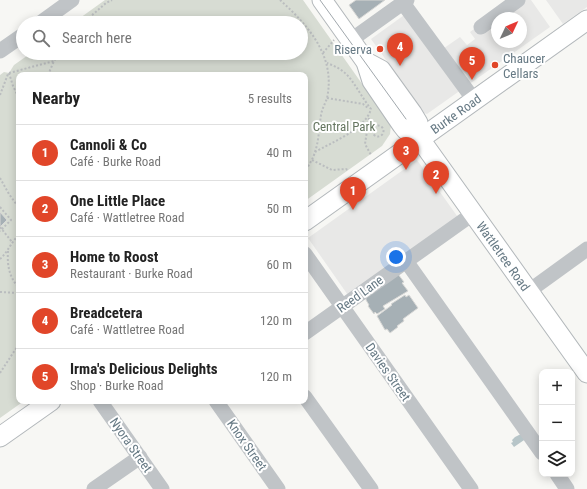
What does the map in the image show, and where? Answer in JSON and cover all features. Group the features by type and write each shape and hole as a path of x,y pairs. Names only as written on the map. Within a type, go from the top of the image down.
{"main road":[{"name":"Wattletree Road","path":"322,0 342,40 366,62 381,70 412,113 418,123 420,139 587,373"},
{"name":"Burke Road","path":"308,219 587,20"},
{"path":"0,438 47,404"}],"street":[{"path":"50,16 72,0"},
{"path":"481,27 518,0"},
{"path":"342,40 405,1 474,100"},
{"path":"0,51 16,40"},
{"name":"Reed Lane","path":"308,331 474,213"},
{"path":"529,291 587,249"},
{"name":"Davies Street","path":"308,258 471,489"},
{"path":"406,261 539,449"},
{"path":"308,401 371,489"},
{"name":"Nyora Street","path":"102,404 162,489"},
{"name":"Knox Street","path":"218,404 278,489"},
{"path":"94,489 140,457"},
{"path":"559,477 567,489"}],"path":[{"path":"92,16 112,0"},
{"path":"280,0 298,16"},
{"path":"308,29 323,53 327,63 328,77 327,98 321,113 318,141 312,160 308,166"},
{"path":"323,53 342,40"},
{"path":"9,73 54,61"},
{"path":"49,72 54,61"},
{"path":"327,63 339,68 349,76 371,110"},
{"path":"0,95 9,73"},
{"path":"9,73 16,92"},
{"path":"327,98 353,104 363,104 371,110"},
{"path":"371,110 365,144 371,155"},
{"path":"315,152 348,135 369,116"},
{"path":"367,130 373,129 375,126 379,125 382,127 384,132 378,137 374,135 373,129"},
{"path":"312,160 332,170 346,169 349,171"},
{"path":"0,178 16,203"},
{"path":"0,186 2,182"},
{"path":"0,208 11,220 1,229 12,242"},
{"path":"16,238 12,242 8,251 7,264 11,276 16,284"},
{"path":"0,259 8,251"},
{"path":"0,292 16,293"},
{"path":"0,373 16,349"}],"shaded area":[{"path":"522,0 531,0 550,27 527,43 527,12 505,12"},
{"path":"546,0 587,0 587,7 563,24"},
{"path":"407,13 437,53 460,37 467,45 475,39 470,32 478,26 491,21 491,48 520,48 427,114 424,113 371,39"},
{"path":"417,160 460,220 350,298 308,238"},
{"path":"521,434 527,438 514,447 511,443 513,442 512,440"}],"green space":[{"name":"Central Park","path":"105,0 303,0 391,125 390,134 382,146 308,199 308,72 16,72 16,404 20,404 0,418 0,75 4,72 9,73 14,65 21,60 308,60 308,16 83,16"}],"building":[{"path":"356,0 385,0 359,19 349,5"},
{"path":"0,212 7,220 0,227"},
{"path":"398,274 408,291 383,306 385,309 377,314 375,312 374,314 368,306 366,297"},
{"path":"405,295 406,297 409,295 418,308 403,319 404,321 390,333 387,329 385,330 377,316"}],"tram line":[{"path":"320,0 406,119"}],"place":[{"name":"Riserva","path":"380,49"},
{"name":"Chaucer Cellars","path":"495,65"},
{"name":"Breadcetera","path":"400,66"},
{"name":"Irma's Delicious Delights","path":"472,80"},
{"name":"Home to Roost","path":"406,170"},
{"name":"One Little Place","path":"436,194"},
{"name":"Cannoli & Co","path":"353,210"}]}
